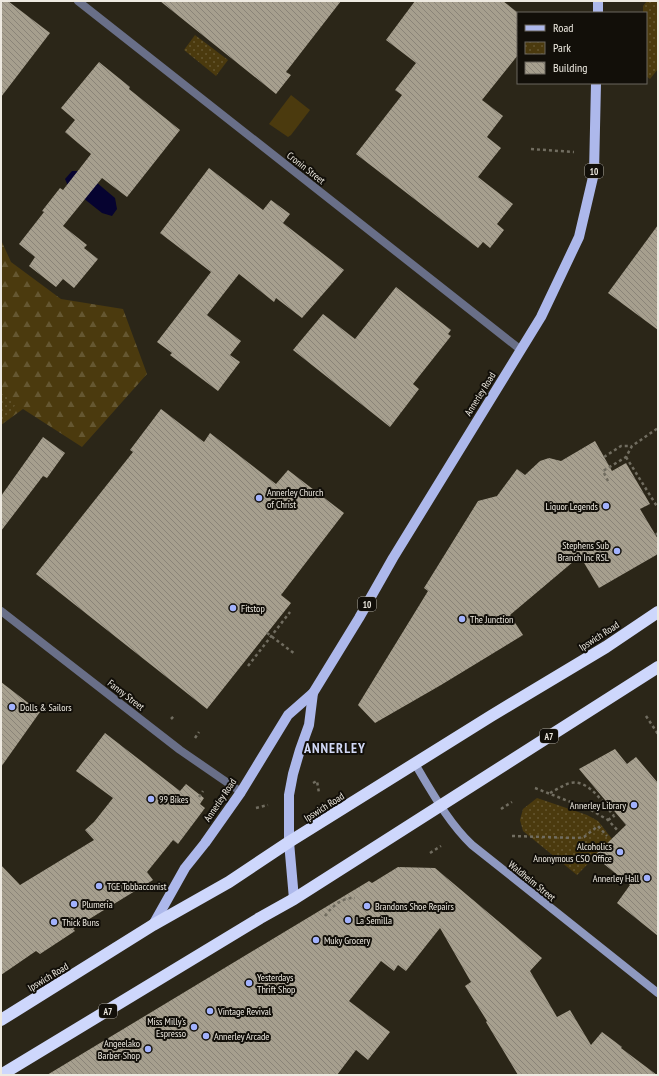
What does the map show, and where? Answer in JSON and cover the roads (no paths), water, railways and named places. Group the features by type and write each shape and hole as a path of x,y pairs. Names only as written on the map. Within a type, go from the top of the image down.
{"highway":[{"name":"Ipswich Road","path":"1,1020 153,925 229,882 289,842 491,716 606,647 658,612"},
{"name":"A7","path":"2,1075 260,918 294,899 658,667"}],"main road":[{"path":"598,1 598,12"},
{"name":"Annerley Road","path":"153,925 185,868 205,843 241,792 288,715 313,693 359,618 393,558 541,317 579,237 594,173 596,84"},
{"name":"Annerley Road","path":"294,899 289,842 289,795 293,774 309,725 313,693"}],"street":[{"name":"Cronin Street","path":"78,1 521,350"},
{"name":"Fanny Street","path":"1,611 180,750 241,792"},
{"name":"Waldheim Street","path":"415,764 440,806 460,834 658,993"}],"place":[{"name":"Annerley Church of Christ","path":"259,498"},
{"name":"Liquor Legends","path":"606,506"},
{"name":"Stephens Sub Branch Inc RSL","path":"617,551"},
{"name":"Fitstop","path":"233,608"},
{"name":"The Junction","path":"462,619"},
{"name":"Dolls & Sailors","path":"12,707"},
{"name":"99 Bikes","path":"151,799"},
{"name":"Annerley Library","path":"634,805"},
{"name":"Alcoholics Anonymous CSO Office","path":"620,852"},
{"name":"Annerley Hall","path":"647,878"},
{"name":"TGE Tobbacconist","path":"99,886"},
{"name":"Plumeria","path":"74,904"},
{"name":"Brandons Shoe Repairs","path":"367,906"},
{"name":"La Semilla","path":"348,920"},
{"name":"Thick Buns","path":"54,922"},
{"name":"Muky Grocery","path":"316,940"},
{"name":"Yesterdays Thrift Shop","path":"249,983"},
{"name":"Vintage Revival","path":"210,1011"},
{"name":"Miss Milly’s Espresso","path":"194,1027"},
{"name":"Annerley Arcade","path":"206,1036"},
{"name":"Angeelako Barber Shop","path":"148,1049"}],"district":[{"name":"ANNERLEY","path":"335,748"}]}
